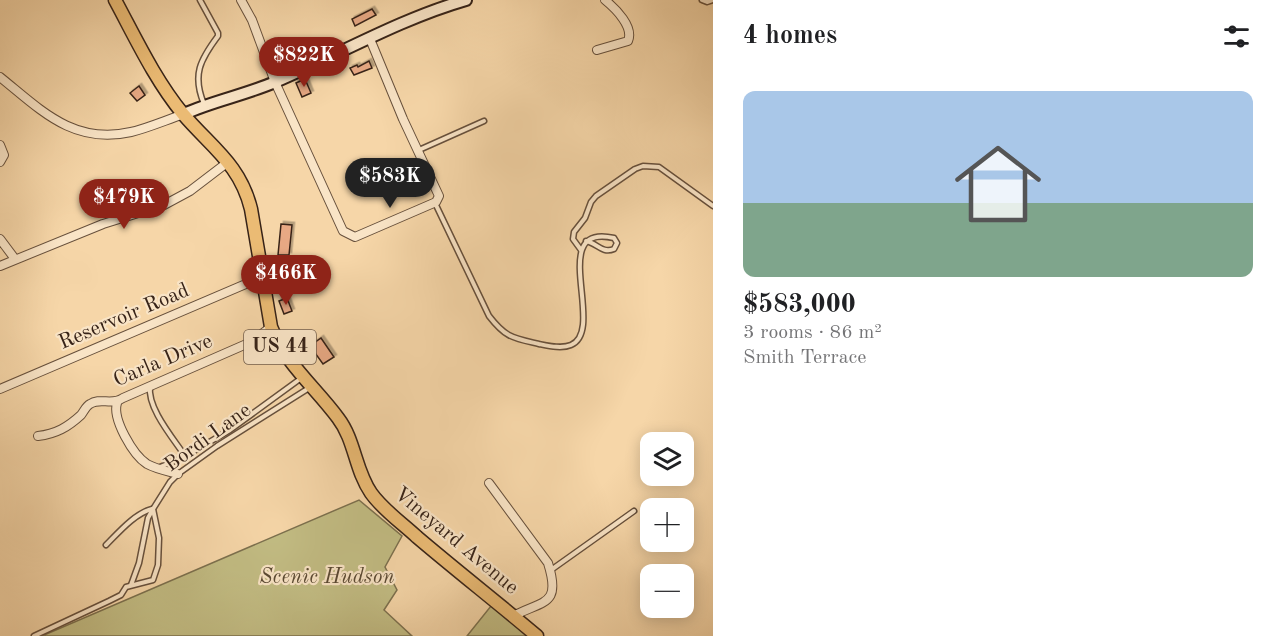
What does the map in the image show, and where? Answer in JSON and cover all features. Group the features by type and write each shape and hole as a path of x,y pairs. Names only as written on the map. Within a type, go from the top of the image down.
{"main road":[{"name":"Vineyard Avenue","path":"115,0 157,76 184,114 240,177 247,192 271,327 282,351 340,420 348,435 364,482 383,507 537,636"}],"street":[{"path":"241,0 252,20 275,82 345,234 355,237 435,203 439,196 417,151 370,39"},
{"path":"0,77 67,128 88,134 122,134 184,114 204,105 242,95 430,12 466,0"},
{"path":"597,50 628,42 630,38 630,32 623,20 605,0"},
{"path":"0,145 4,155 0,162"},
{"path":"0,266 103,224 164,206 228,162"},
{"path":"0,239 15,259"},
{"name":"Reservoir Road","path":"0,389 262,277"},
{"name":"Carla Drive","path":"38,436 65,428 93,402 117,403 123,398 251,342 271,327"},
{"path":"117,403 116,417 139,457 155,468 178,474"},
{"path":"489,483 551,570 554,588 551,596 545,602 513,616"}],"lane":[{"path":"200,0 218,33 201,64 197,87 204,105"},
{"path":"702,0 707,2 713,0"},
{"path":"417,151 484,121"},
{"path":"581,250 573,239 574,232 585,218 591,202 596,196 635,170 652,165 659,167 713,206"},
{"path":"704,198 713,201"},
{"path":"435,203 489,316 500,331 514,338 563,347 577,340 581,333 583,317 579,262 581,250 586,241 596,236 614,238 617,243 614,249 609,251 601,250 594,243 586,241"},
{"path":"155,468 166,466 185,456 308,381"},
{"name":"Bordi Lane","path":"153,509 170,482 178,474 308,381"},
{"path":"150,386 149,393 160,418 185,456"},
{"path":"106,545 134,519 147,510 153,509"},
{"path":"34,636 121,595 126,587 153,580 158,565 159,538 153,509"},
{"path":"130,586 139,563 148,518 153,509"},
{"path":"551,570 634,511"}],"green space":[{"name":"Scenic Hudson","path":"359,500 402,536 385,567 397,590 384,610 412,636 42,636"},
{"path":"495,601 537,636 467,636"}],"building":[{"path":"372,9 376,15 355,26 352,19"},
{"path":"369,61 372,68 354,75 350,68 357,65 358,67"},
{"path":"305,79 311,93 302,97 296,83"},
{"path":"139,86 145,95 137,101 130,93"},
{"path":"281,224 292,225 289,255 278,255"},
{"path":"287,298 292,311 284,314 279,301"},
{"path":"321,338 334,357 323,364 310,346"}]}
